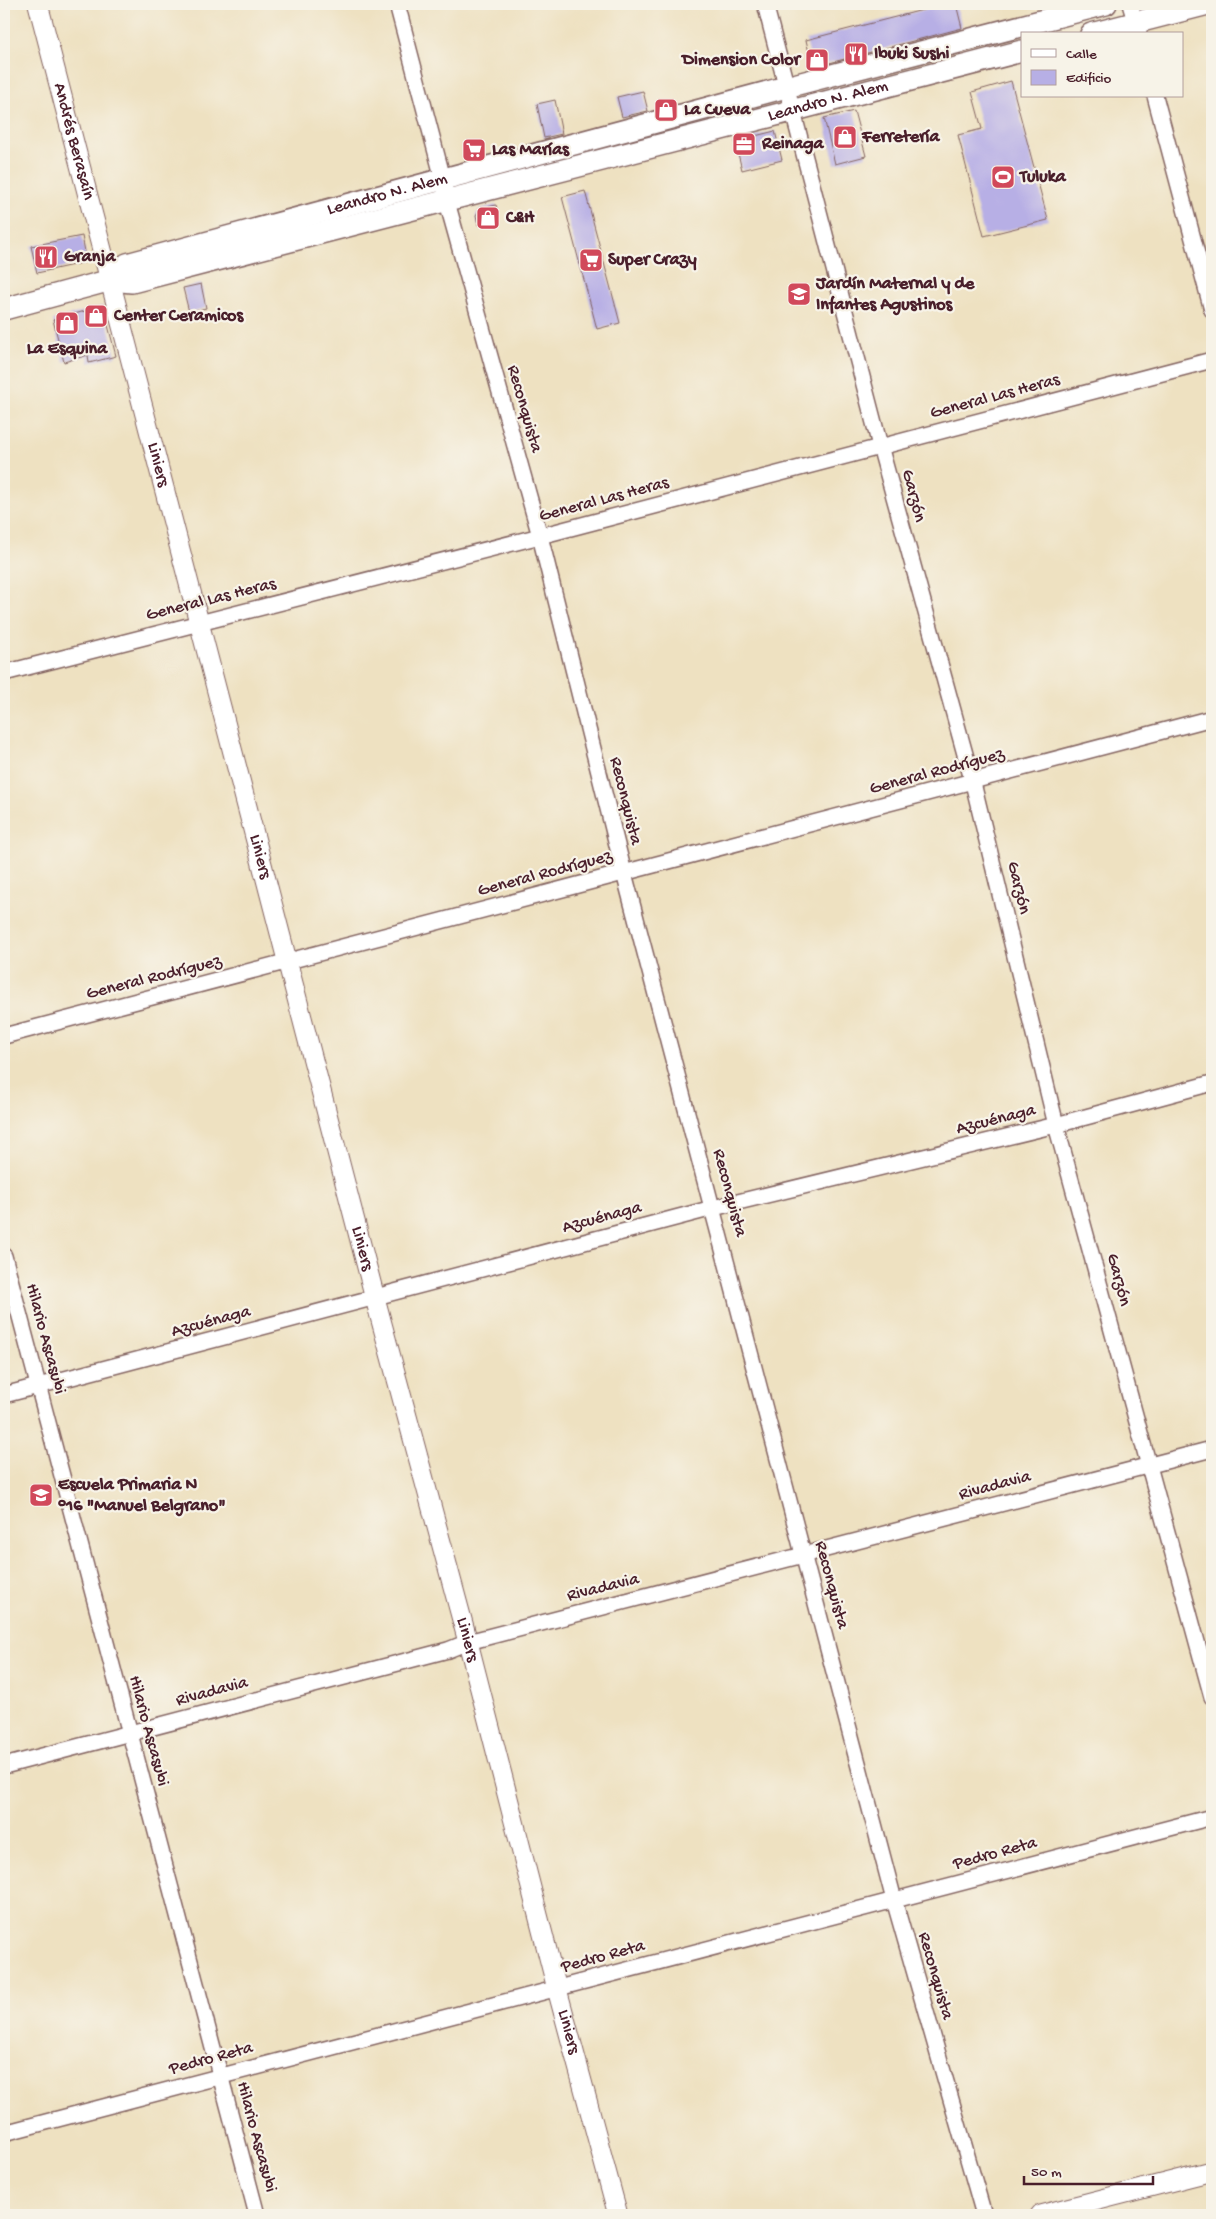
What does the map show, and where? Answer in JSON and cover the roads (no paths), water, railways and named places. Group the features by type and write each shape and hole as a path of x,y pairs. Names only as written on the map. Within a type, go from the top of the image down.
{"main road":[{"name":"Leandro N. Alem","path":"112,280 127,264 443,178 1106,4"},
{"path":"1097,32 1135,20 1208,4"},
{"name":"Leandro N. Alem","path":"4,309 112,280 132,282 447,202 1021,51"}],"street":[{"name":"Andrés Berasaín","path":"38,4 112,280"},
{"name":"Reconquista","path":"397,4 443,178 447,202 540,536 624,873 714,1208 894,1900 984,2215"},
{"name":"Garzón","path":"765,4 880,446 973,782 1056,1125 1212,1697"},
{"path":"1156,98 1212,310"},
{"name":"Liniers","path":"112,280 375,1298 468,1642 557,1989 618,2215"},
{"name":"General Las Heras","path":"4,673 540,536 1212,360"},
{"name":"General Rodríguez","path":"4,1036 1212,718"},
{"name":"Azcuénaga","path":"4,1395 714,1208 1056,1125 1212,1083"},
{"name":"Hilario Ascasubi","path":"4,1256 257,2215"},
{"name":"Rivadavia","path":"4,1766 448,1650 468,1642 1212,1449"},
{"name":"Pedro Reta","path":"4,2133 219,2075 557,1989 1212,1817"},
{"path":"1040,2215 1212,2171"}],"place":[{"name":"Ibuki Sushi","path":"856,54"},
{"name":"Dimension Color","path":"817,60"},
{"name":"La Cueva","path":"666,110"},
{"name":"Ferretería","path":"845,137"},
{"name":"Reinaga","path":"744,144"},
{"name":"Las Marías","path":"474,150"},
{"name":"Tuluka","path":"1003,177"},
{"name":"C&H","path":"488,218"},
{"name":"Granja","path":"46,257"},
{"name":"Super Crazy","path":"591,260"},
{"name":"Jardín Maternal y de Infantes Agustinos","path":"799,294"},
{"name":"Center Ceramicos","path":"96,316"},
{"name":"La Esquina","path":"67,323"},
{"name":"Escuela Primaria N °16 \"Manuel Belgrano\"","path":"41,1495"}]}
